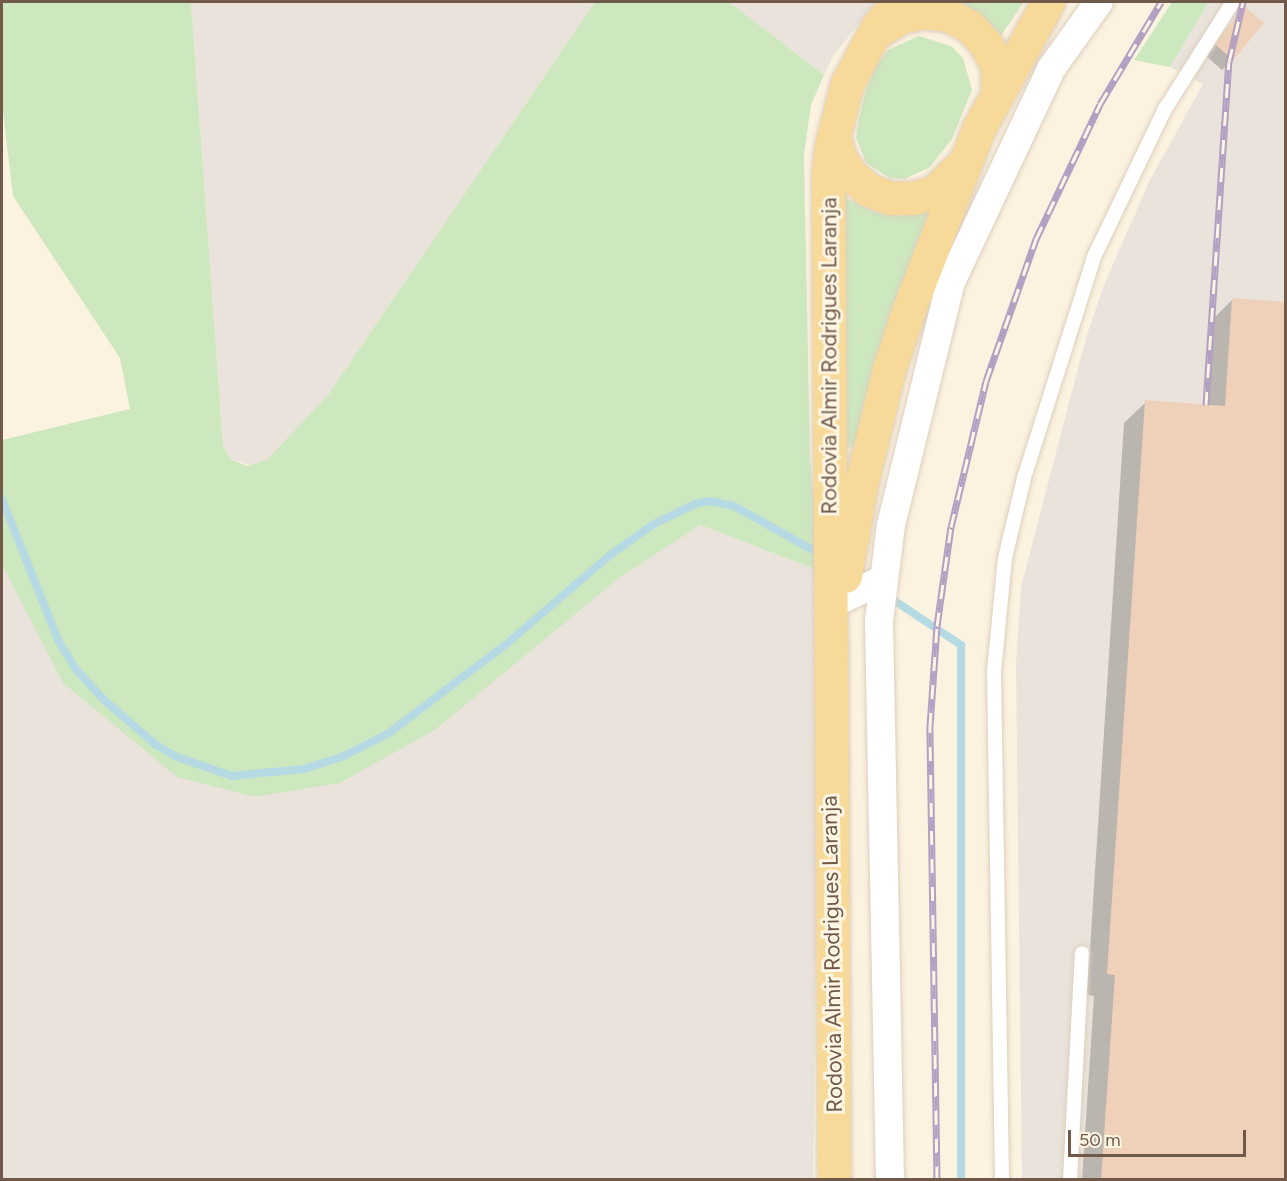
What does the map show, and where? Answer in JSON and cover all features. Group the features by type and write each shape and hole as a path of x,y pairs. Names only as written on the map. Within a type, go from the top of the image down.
{"main road":[{"name":"Rodovia Almir Rodrigues Laranja","path":"834,1179 828,176 833,134 847,84 864,49 898,2"},
{"name":"Rodovia Almir Rodrigues Laranja","path":"830,728 842,598 861,485 889,369 966,159 998,90 1048,2"},
{"path":"864,49 879,30 900,17 938,8 969,26 986,44 997,66 998,90"},
{"path":"833,134 839,156 851,175 869,190 890,198 913,198 934,192 953,178 966,159"}],"street":[{"path":"890,1179 879,633 882,580 891,525 950,284 1051,69 1099,2"},
{"path":"842,598 882,580"}],"lane":[{"path":"864,49 883,2"},
{"path":"1002,1179 994,672 999,598 1009,538 1079,297 1110,217 1165,109 1233,2"},
{"path":"1070,1179 1082,953"}],"shaded area":[{"path":"191,2 595,2 328,395 291,438 267,460 254,466 232,460 223,446"},
{"path":"729,2 875,2 832,58 824,75"},
{"path":"1209,2 1285,2 1285,1179 1022,1180 1016,664 1021,587 1086,338 1104,285 1149,182 1203,84 1170,67"},
{"path":"700,525 820,571 813,1179 2,1179 2,543 558,612"}],"green space":[{"path":"2,2 191,2 223,446 232,460 247,466 267,460 328,395 595,2 729,2 824,75 811,105 804,154 810,456 820,571 700,525 619,578 436,729 340,783 255,797 177,777 63,683 2,564 2,440 130,409 120,358 13,196 2,103"},
{"path":"963,2 1024,2 1000,37"},
{"path":"1172,2 1209,2 1170,67 1134,60"},
{"path":"919,36 951,46 963,58 972,90 952,139 930,167 905,179 890,178 866,163 856,137 858,123 866,89 878,63 888,50"},
{"path":"844,197 872,211 902,216 932,211 855,447 850,448 846,445"}],"building":[{"path":"1245,7 1264,23 1233,60 1214,44"},
{"path":"1232,298 1286,302 1286,1180 1101,1180 1115,975 1107,974 1145,400 1225,406"}],"waterway":[{"path":"2,499 58,640 75,668 104,700 155,744 177,757 232,776 304,769 344,756 389,733 510,641 610,555 654,524 695,504 709,501 734,506 820,554"},
{"path":"889,597 961,645 961,1180"}],"railway":[{"path":"937,1180 930,726 937,626 951,527 986,381 1036,239 1100,104 1161,2"},
{"path":"1206,405 1229,62 1243,2"}]}
